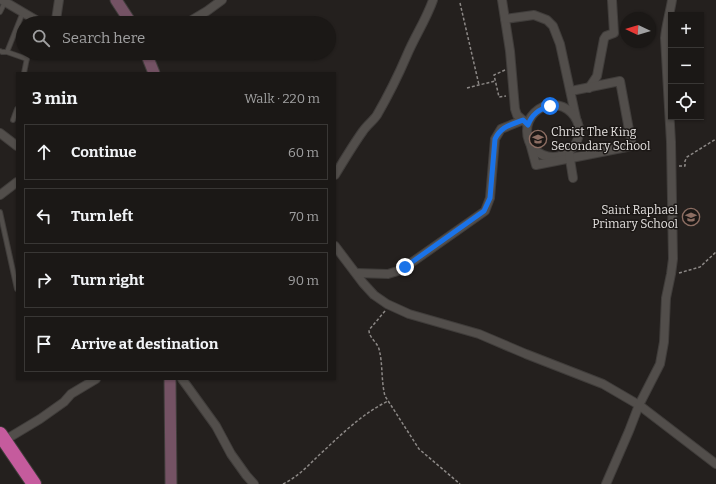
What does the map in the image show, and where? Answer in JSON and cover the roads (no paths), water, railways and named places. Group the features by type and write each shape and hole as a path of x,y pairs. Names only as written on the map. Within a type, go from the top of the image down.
{"highway":[{"path":"2,437 34,484"}],"street":[{"path":"57,16 59,0"},
{"path":"116,0 126,16"},
{"path":"199,16 222,0"},
{"path":"336,173 350,149 382,106 403,66 406,56 423,24 433,0"},
{"path":"502,0 517,114 525,122 536,166 569,155 576,144 578,137 577,123 557,34 553,26 547,20 534,15 505,19"},
{"path":"589,88 597,76 604,39 606,36 614,33 612,0"},
{"path":"606,484 630,431 639,405 660,364 665,332 666,298 673,259 672,166 665,38 666,25 672,0"},
{"path":"4,1 30,16"},
{"path":"149,60 154,72"},
{"path":"530,143 540,153 546,156 569,155 632,146 620,81 571,92"},
{"path":"356,273 388,274 401,270 484,211 490,198 495,139 500,129 525,122 537,111 550,106 563,108 574,117 577,123"},
{"path":"0,133 16,145"},
{"path":"569,155 573,178"},
{"path":"0,195 16,183"},
{"path":"336,247 374,295 386,304 409,314 498,341 526,354 603,384 639,405 716,464"},
{"path":"2,437 40,419 57,408 71,394 94,380"},
{"path":"170,380 171,484"},
{"path":"183,380 216,426 231,454 254,484"}],"lane":[{"path":"0,12 4,1"},
{"path":"21,16 23,12"},
{"path":"7,52 16,30"},
{"path":"0,51 16,55"},
{"path":"24,72 27,60"},
{"path":"13,120 16,112"},
{"path":"0,212 16,284"}],"place":[{"name":"Christ The King Secondary School","path":"538,139"},
{"name":"Saint Raphael Primary School","path":"691,217"}]}
